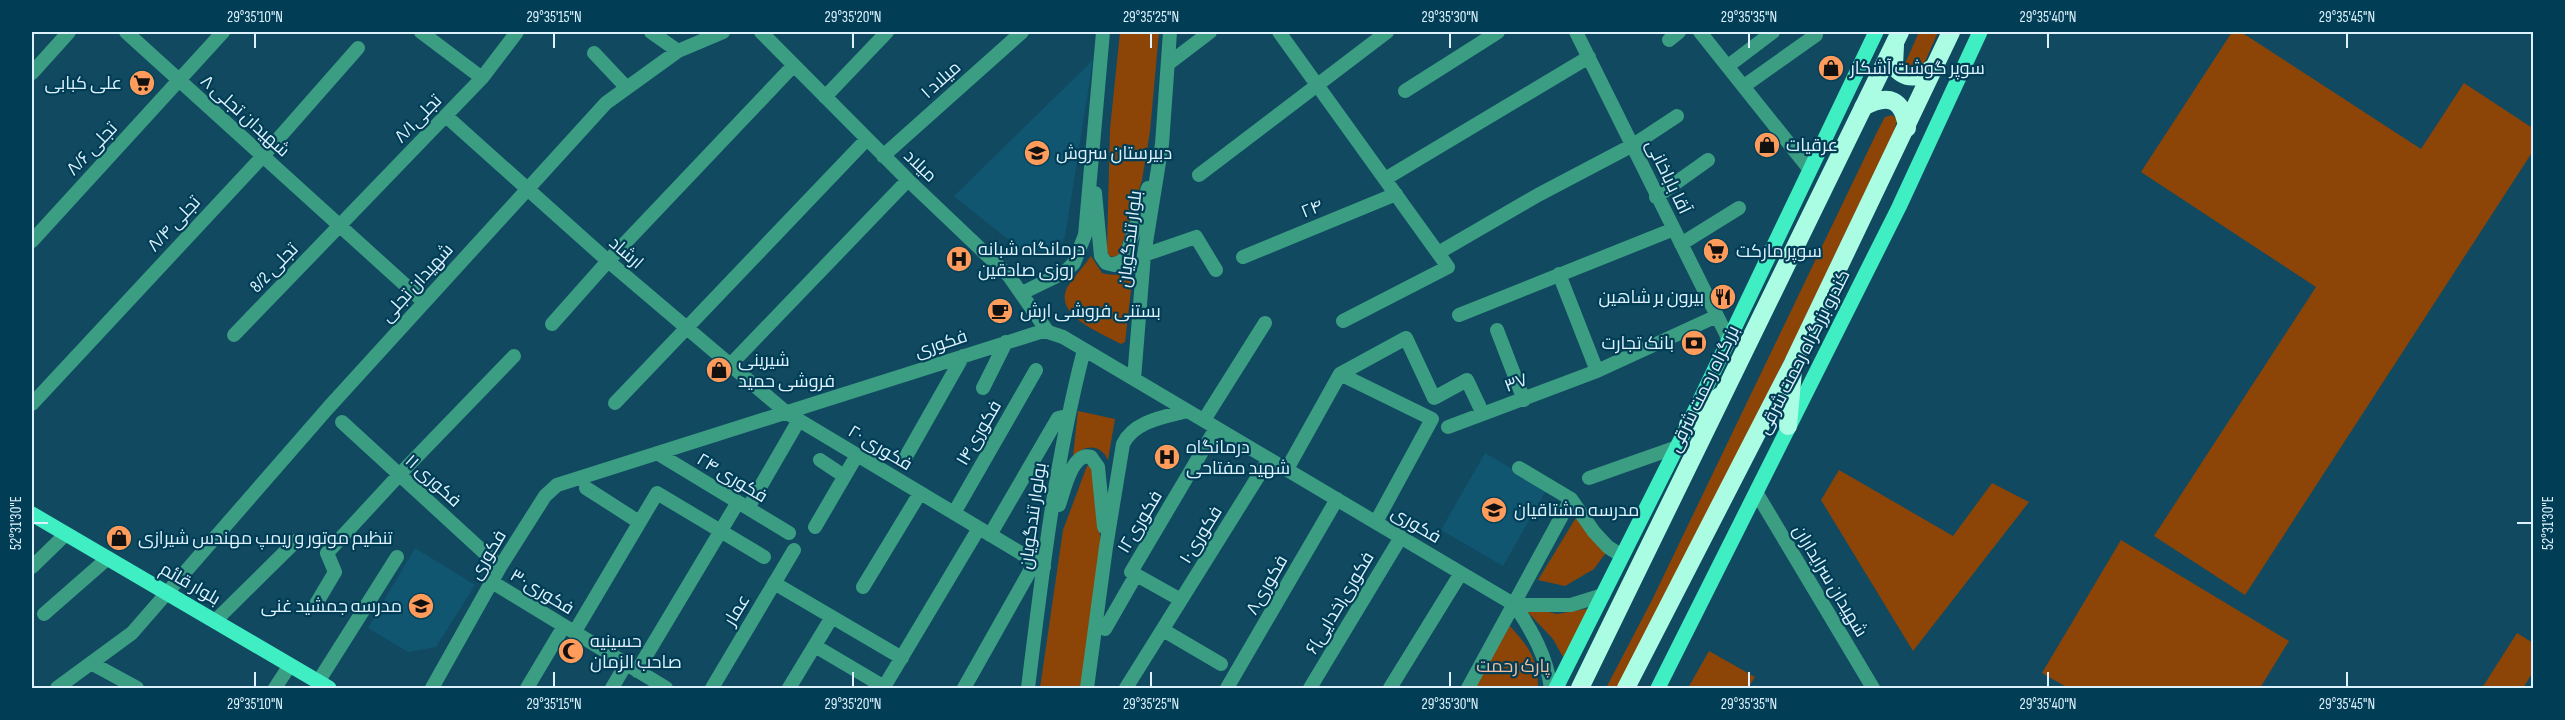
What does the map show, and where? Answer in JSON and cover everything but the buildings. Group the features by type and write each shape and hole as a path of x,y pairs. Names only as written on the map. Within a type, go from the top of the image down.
{"highway":[{"path":"1626,688 1793,363 1951,32"},
{"path":"1898,36 1894,66 1903,75 1916,77 1936,65"},
{"name":"بزرگراه رحمت شرقی","path":"1580,688 1898,36"},
{"path":"1863,107 1877,101 1896,102 1904,113 1906,128"},
{"path":"1788,426 1793,363"},
{"path":"1688,425 1728,388"}],"main road":[{"path":"1554,688 1688,425 1876,32"},
{"name":"کندرو بزرگراه رحمت شرقی","path":"1658,688 1899,207 1980,32"},
{"name":"بلوار قائم","path":"32,514 324,685"}],"street":[{"path":"32,73 69,32"},
{"name":"شهیدان تجلی ۸","path":"126,32 424,303"},
{"name":"تجلی ۸/۶","path":"32,242 223,32"},
{"path":"421,32 482,78"},
{"name":"تجلی۸/۱","path":"340,226 482,78 517,32"},
{"path":"651,32 678,51"},
{"name":"شهیدان تجلی","path":"57,688 132,633 328,408 606,103 678,51 723,32"},
{"name":"میلاد","path":"761,32 883,156 1009,276 1048,332"},
{"path":"825,97 887,32"},
{"name":"۱ میلاد","path":"883,156 1022,32"},
{"path":"1022,292 1065,272 1074,263 1085,235 1103,32"},
{"name":"بلوار تندگویان","path":"1134,379 1144,255 1162,144 1170,32"},
{"path":"1168,64 1210,32"},
{"path":"1279,32 1448,267 1343,321"},
{"path":"1199,175 1387,32"},
{"path":"1405,91 1498,32"},
{"name":"آقا باباخانی","path":"1576,32 1728,338"},
{"path":"1700,32 1810,170"},
{"path":"1728,66 1773,32"},
{"path":"1744,86 1816,35"},
{"name":"۸/۴ تجلی","path":"32,404 263,156 358,48"},
{"path":"594,53 627,88"},
{"path":"1385,178 1589,57"},
{"path":"552,324 608,261 794,65"},
{"name":"ارشاد","path":"446,116 608,261 730,366 793,416"},
{"path":"1438,253 1538,195 1633,145 1677,116"},
{"path":"615,403 867,139"},
{"path":"1092,157 1101,256 1106,263 1118,264 1126,255 1162,144"},
{"path":"1656,197 1708,160"},
{"path":"730,366 908,180"},
{"name":"۲۴","path":"1243,257 1395,194"},
{"path":"1681,244 1739,208"},
{"name":"8/2 تجلی","path":"234,335 340,226"},
{"path":"1459,315 1674,229"},
{"path":"1144,255 1196,237 1216,270"},
{"path":"1559,274 1597,372"},
{"name":"۳۷","path":"1448,427 1597,372 1717,316"},
{"path":"1204,420 1265,323"},
{"path":"1497,330 1524,399"},
{"name":"فکوری","path":"433,688 500,567 545,496 557,485 657,453 793,416 1026,335 1048,332 1134,379 1515,604 1536,639 1548,665 1554,688"},
{"path":"1287,470 1340,374 1406,338 1434,398 1467,380 1483,414"},
{"path":"983,388 1006,342"},
{"name":"بولوار تندگویان","path":"1028,688 1039,565 1047,538 1067,416 1084,350"},
{"path":"316,604 335,572 327,553 514,356"},
{"path":"904,459 963,356"},
{"name":"فکوری۱۴","path":"954,513 1036,370"},
{"path":"1340,374 1432,419 1376,522"},
{"path":"1087,688 1123,444 1128,435 1155,419 1187,411"},
{"path":"612,688 632,667 719,531 743,505 793,416"},
{"name":"فکوری ۲۰","path":"793,416 1039,565"},
{"path":"815,646 868,684 885,688 902,658 1058,418 1067,416"},
{"name":"فکوری ۱۱","path":"342,422 500,567"},
{"name":"فکوری۱۲","path":"1106,629 1133,573 1216,428"},
{"path":"1589,478 1677,447"},
{"name":"فکوری ۲۴","path":"657,453 789,533"},
{"path":"815,527 857,455"},
{"path":"1047,538 1073,467 1078,459 1086,455 1094,459 1098,467 1106,547"},
{"name":"فکوری۱۰","path":"1126,688 1269,459"},
{"path":"820,460 844,476"},
{"path":"1519,468 1571,499 1594,532 1608,547 1622,556"},
{"path":"586,488 639,522"},
{"name":"شهیدان سرایداران","path":"1756,492 1873,688"},
{"path":"527,688 569,629 657,493 764,557"},
{"path":"863,587 920,493"},
{"name":"فکوری۸","path":"1227,688 1337,499"},
{"path":"1468,688 1571,499"},
{"path":"32,567 66,534"},
{"name":"۶فکوری(خدایی)","path":"1310,688 1401,537"},
{"path":"215,621 296,541"},
{"name":"عمار","path":"712,688 794,550"},
{"path":"324,685 397,557"},
{"path":"44,614 108,558"},
{"path":"964,688 1039,565"},
{"path":"1133,573 1181,600"},
{"path":"1390,688 1461,573"},
{"name":"فکوری۳۰","path":"492,582 666,688"},
{"path":"774,583 902,658"},
{"name":"فکوری","path":"1515,604 1571,604 1603,595"},
{"path":"789,688 832,616"},
{"path":"1163,630 1221,664"},
{"path":"91,663 137,688"},
{"path":"275,688 290,665"}],"shaded area":[{"name":"دبیرستان سروش","path":"1093,60 1065,237 1056,250 1031,258 954,196"},
{"name":"مدرسه مشتاقیان","path":"1485,453 1547,489 1503,566 1441,530"},
{"name":"مدرسه جمشید غنی","path":"415,548 475,585 436,647 408,652 368,628"}],"green space":[{"path":"1120,32 1159,32 1150,131 1142,180 1119,254 1114,257 1109,256 1107,250 1110,129"},
{"path":"1919,32 1938,32 1923,66 1916,72 1904,66"},
{"path":"2232,32 2241,32 2421,149 2464,83 2534,129 2533,151 2245,595 2154,536 2316,287 2141,172"},
{"path":"1892,115 1897,120 1894,131 1791,347 1618,688 1606,688 1652,600 1877,132 1885,117"},
{"path":"1091,256 1102,273 1112,275 1120,274 1134,264 1125,342 1121,344 1081,322 1066,306 1065,296 1068,286"},
{"path":"1078,411 1115,419 1108,460 1105,454 1097,448 1087,448 1073,456"},
{"path":"1091,465 1101,543 1081,688 1040,688 1063,530 1087,466"},
{"path":"1839,470 1953,536 1992,483 2029,502 1913,651 1821,500"},
{"path":"1577,516 1608,550 1594,569 1565,586 1538,580"},
{"path":"2121,540 2289,641 2260,688 2068,688 2042,673"},
{"path":"1522,606 1557,614 1591,608 1563,657 1553,639"},
{"name":"پارک رحمت","path":"1510,626 1531,654 1538,678 1538,688 1473,688"},
{"path":"2517,633 2533,643 2533,672 2523,688 2482,688"},
{"path":"1709,651 1755,677 1748,688 1688,688"}],"place":[{"name":"سوپر گوشت آشکار","path":"1831,68"},
{"name":"علی کبابی","path":"142,83"},
{"name":"عرقیات","path":"1767,145"},
{"name":"دبیرستان سروش","path":"1037,153"},
{"name":"سوپر مارکت","path":"1716,251"},
{"name":"درمانگاه شبانه روزی صادقین","path":"959,259"},
{"name":"بیرون بر شاهین","path":"1723,297"},
{"name":"بستنی فروشی ارش","path":"1000,311"},
{"name":"بانک تجارت","path":"1694,343"},
{"name":"شیرینی فروشی حمید","path":"719,370"},
{"name":"درمانگاه شهید مفتاحی","path":"1167,457"},
{"name":"مدرسه مشتاقیان","path":"1494,510"},
{"name":"تنظیم موتور و ریمپ مهندس شیرازی","path":"119,538"},
{"name":"مدرسه جمشید غنی","path":"421,606"},
{"name":"حسینیه صاحب الزمان","path":"571,651"}]}
